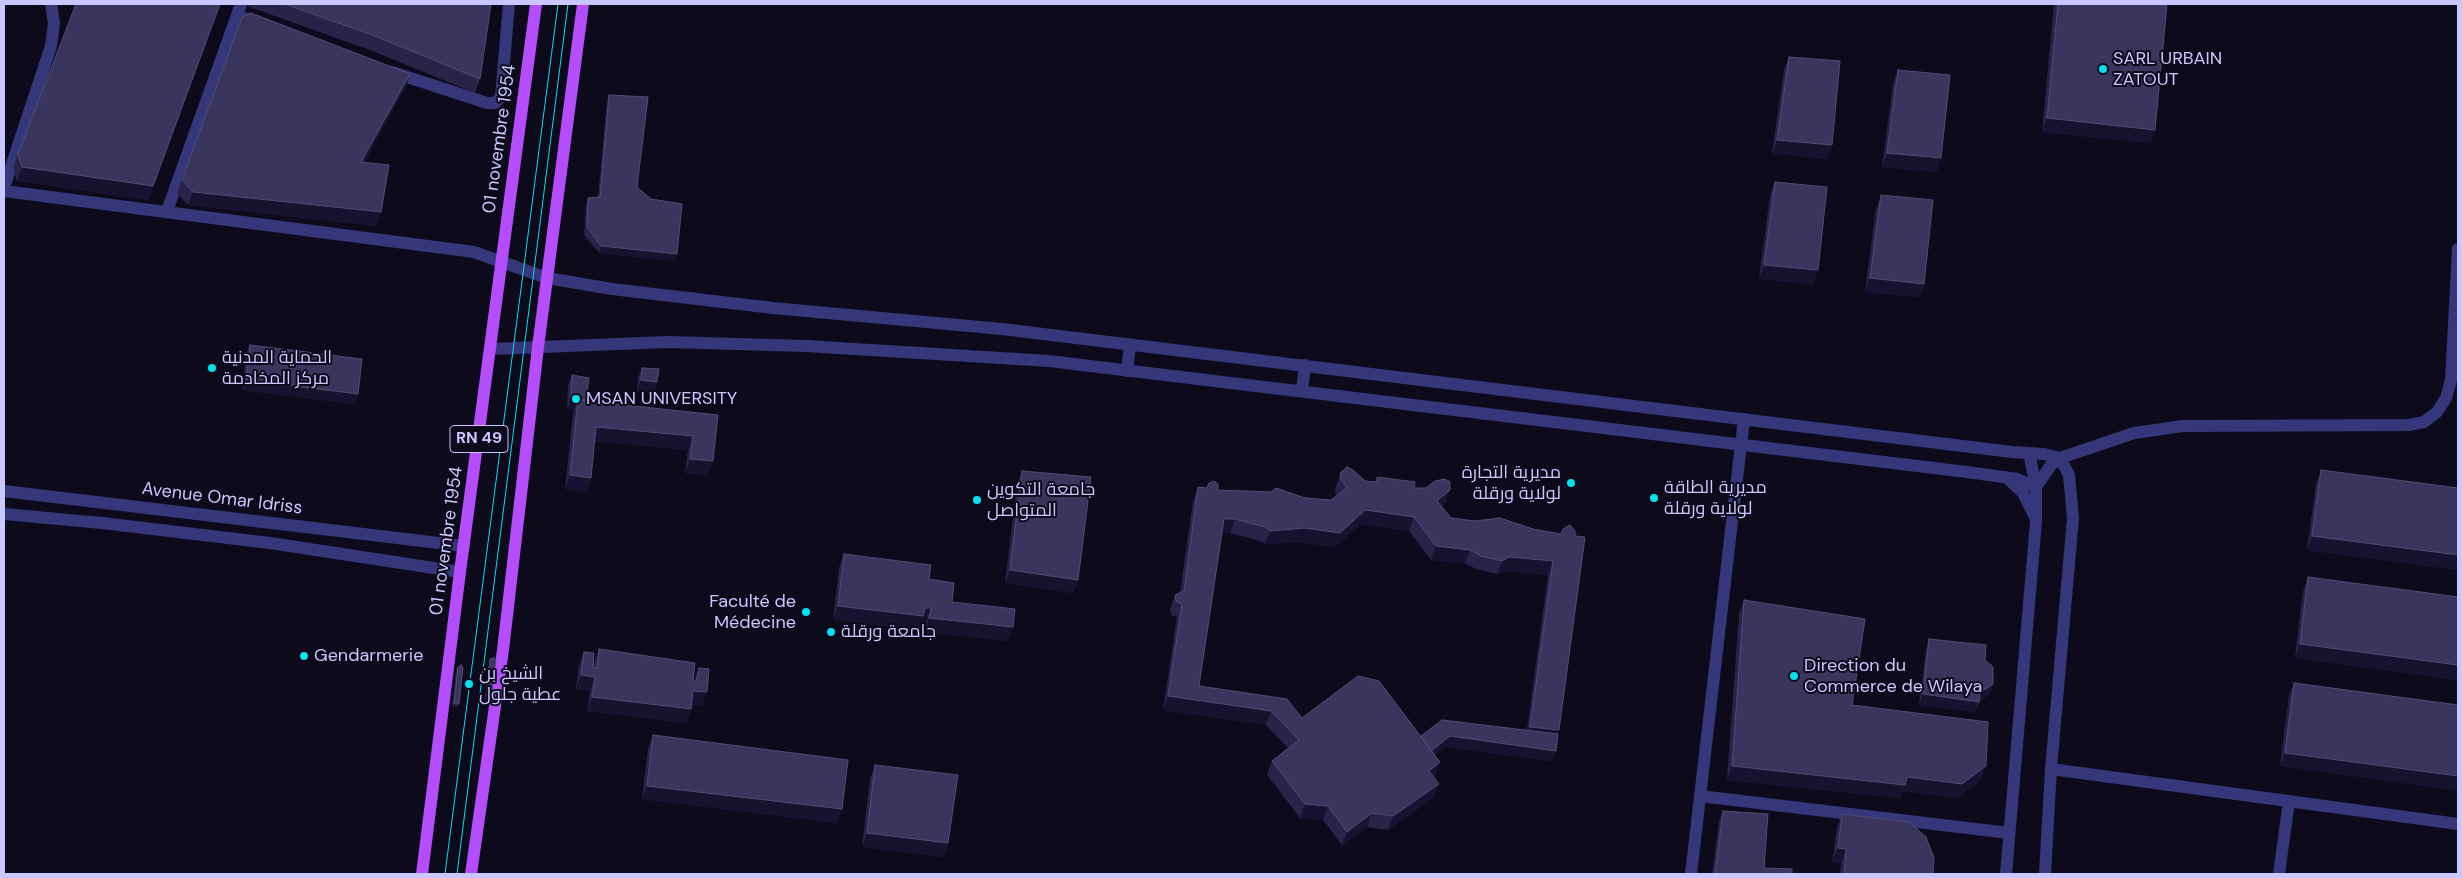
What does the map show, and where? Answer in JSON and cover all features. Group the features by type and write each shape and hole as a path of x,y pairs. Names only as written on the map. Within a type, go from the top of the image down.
{"main road":[{"name":"01 novembre 1954","path":"422,874 460,572 536,4"},
{"name":"RN 49","path":"471,874 503,650 538,347 583,4"}],"street":[{"path":"51,4 54,22 51,46 4,190 474,252 548,278 612,290 754,306 1002,329 2060,458"},
{"path":"382,69 487,103 495,103 501,97 508,4"},
{"path":"166,211 239,10 272,30"},
{"path":"2036,487 2051,466 2060,458 2118,436 2183,426 2409,425 2424,422 2438,412 2446,398 2451,380 2458,249"},
{"path":"491,349 668,342 806,346 1049,361 2006,477 2036,487"},
{"path":"1127,371 1130,345"},
{"path":"1302,392 1305,365"},
{"path":"1691,874 1744,419"},
{"path":"2006,874 2036,522 2036,487 2029,453"},
{"path":"2045,874 2051,769 2073,518 2069,475 2060,458"},
{"path":"2006,477 2029,502 2036,522"},
{"name":"Avenue Omar Idriss","path":"4,491 464,546"},
{"path":"4,514 270,543 460,572"},
{"path":"2051,769 2458,824"},
{"path":"1700,796 2009,833"},
{"path":"2279,874 2288,801"}],"building":[{"path":"76,4 220,4 153,186 22,167 18,154"},
{"path":"285,4 491,4 480,79 375,36"},
{"name":"SARL URBAIN ZATOUT","path":"2058,4 2167,4 2155,130 2047,118"},
{"path":"251,13 410,74 361,162 389,165 381,212 193,192 182,180 242,17"},
{"path":"1789,57 1840,61 1832,145 1777,140"},
{"path":"1898,70 1950,75 1941,158 1887,153"},
{"path":"609,95 648,97 637,187 651,199 682,204 677,254 601,246 587,227 588,198 600,197"},
{"path":"1775,182 1827,187 1818,270 1764,265"},
{"path":"1881,195 1933,200 1924,284 1870,278"},
{"path":"250,345 362,359 358,394 246,380"},
{"path":"642,368 659,369 657,382 641,380"},
{"path":"572,375 589,378 586,400 571,399"},
{"path":"578,400 718,415 713,461 690,459 693,436 596,427 591,478 570,475"},
{"path":"1347,467 1365,481 1377,482 1377,477 1415,482 1414,488 1426,488 1435,481 1445,479 1450,482 1450,490 1437,501 1451,518 1475,521 1500,518 1533,529 1561,534 1563,529 1570,525 1575,531 1575,536 1585,537 1559,730 1530,727 1553,561 1509,557 1502,561 1481,556 1470,550 1436,546 1414,517 1365,510 1340,533 1304,528 1270,531 1265,527 1235,519 1224,519 1199,686 1287,699 1302,718 1358,676 1379,681 1440,762 1429,771 1439,784 1393,816 1372,813 1347,832 1328,806 1305,804 1272,761 1299,740 1271,711 1168,696 1182,604 1176,601 1175,595 1184,591 1198,487 1207,488 1209,483 1214,481 1218,484 1218,490 1271,492 1276,488 1305,498 1331,500 1347,488 1340,478 1341,472"},
{"path":"2321,470 2458,488 2458,555 2312,536"},
{"path":"1022,471 1091,477 1078,580 1010,570"},
{"path":"844,554 931,565 929,579 954,583 952,602 1015,609 1013,627 929,618 931,608 925,608 923,616 838,606"},
{"path":"2308,577 2458,597 2458,665 2300,644"},
{"path":"1744,600 1865,619 1852,705 1988,722 1986,766 1962,784 1907,777 1905,785 1732,766"},
{"path":"1929,639 1986,645 1985,660 1993,667 1993,684 1980,693 1979,702 1923,694"},
{"path":"599,649 695,663 693,681 696,682 699,668 709,669 707,692 693,691 691,709 592,697 595,677 581,675 584,652 594,653 593,667 597,668"},
{"path":"494,658 496,660 491,697 486,696 490,659"},
{"path":"461,665 463,667 459,704 454,704 458,667"},
{"path":"2294,683 2458,705 2458,776 2285,753"},
{"path":"1442,720 1558,734 1556,751 1450,736 1431,751 1421,736"},
{"path":"653,735 848,760 842,809 647,786"},
{"path":"875,765 958,775 948,843 867,833"},
{"path":"1723,811 1768,814 1764,868 1792,869 1792,874 1715,874"},
{"path":"1842,814 1909,822 1926,837 1934,858 1933,874 1844,874 1846,849 1838,848"}],"tram line":[{"path":"445,874 558,4"},
{"path":"457,874 568,4"}],"place":[{"name":"SARL URBAIN ZATOUT","path":"2103,69"},
{"name":"الحماية المدنية مركز المخادمة","path":"212,368"},
{"name":"MSAN UNIVERSITY","path":"576,399"},
{"name":"مديرية التجارة لولاية ورقلة","path":"1571,483"},
{"name":"مديرية الطاقة لولاية ورقلة","path":"1654,498"},
{"name":"جامعة التكوين المتواصل","path":"977,500"},
{"name":"Faculté de Médecine","path":"806,612"},
{"name":"جامعة ورقلة","path":"831,632"},
{"name":"Gendarmerie","path":"304,656"},
{"name":"Direction du Commerce de Wilaya","path":"1794,676"},
{"name":"الشيخ بن عطية جلول","path":"469,684"}]}
